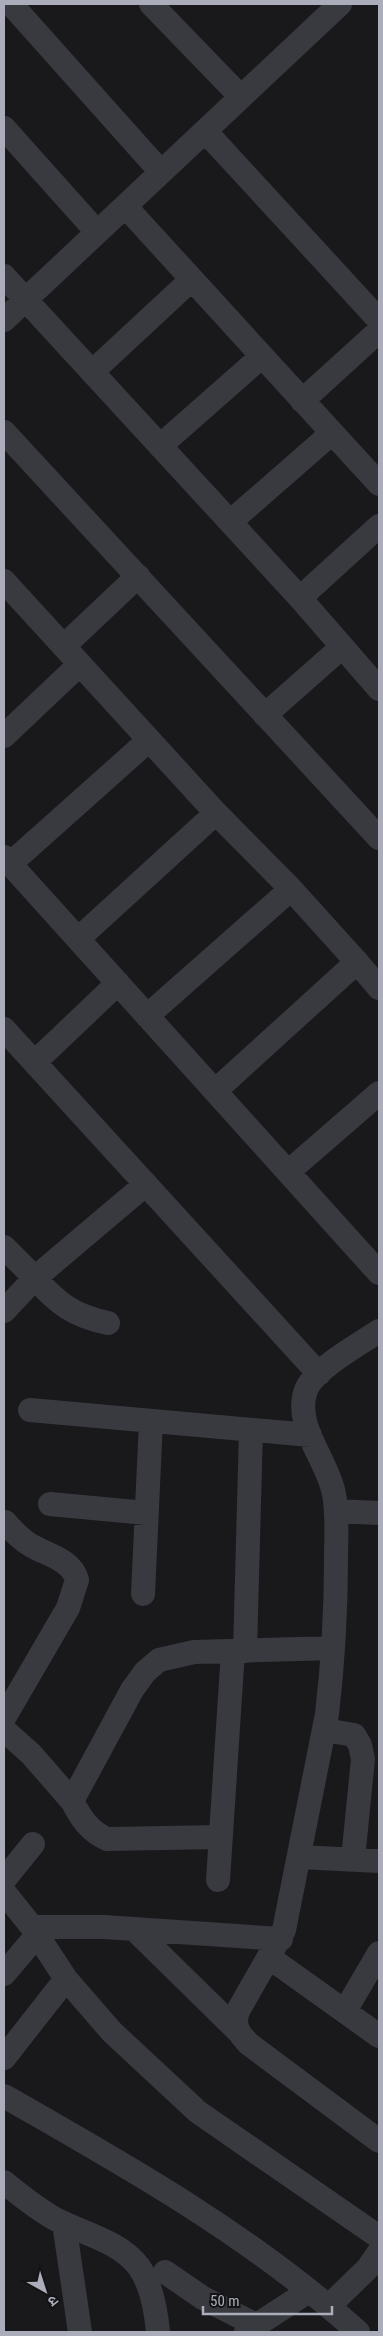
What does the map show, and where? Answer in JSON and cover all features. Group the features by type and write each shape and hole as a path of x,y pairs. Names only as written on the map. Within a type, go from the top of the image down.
{"street":[{"path":"10,4 161,172"},
{"path":"151,4 241,97"},
{"path":"4,320 340,4"},
{"path":"4,128 97,232"},
{"path":"204,130 379,320"},
{"path":"125,206 379,484"},
{"path":"4,276 300,598 342,647 374,673"},
{"path":"92,372 191,280"},
{"path":"302,400 379,331"},
{"path":"160,446 262,357"},
{"path":"4,432 379,838"},
{"path":"230,522 332,433"},
{"path":"300,598 379,526"},
{"path":"64,646 138,576"},
{"path":"7,591 64,646 216,813 291,889 379,988"},
{"path":"265,715 342,647"},
{"path":"4,736 80,664"},
{"path":"149,740 7,860 379,1273"},
{"path":"78,939 216,813"},
{"path":"147,1016 291,889"},
{"path":"215,1091 357,962"},
{"path":"35,1062 118,983"},
{"path":"4,1029 319,1374"},
{"path":"288,1172 379,1093"},
{"path":"4,1311 35,1278 146,1184"},
{"path":"4,1248 61,1306 91,1320 108,1324"},
{"path":"238,2030 236,2015 276,1948 290,1910 324,1730 333,1648 337,1511 328,1474 303,1416 303,1402 306,1388 319,1374 379,1331"},
{"path":"30,1410 310,1435"},
{"path":"143,1594 150,1421"},
{"path":"218,1880 239,1651 251,1430"},
{"path":"50,1504 146,1513"},
{"path":"337,1511 379,1513"},
{"path":"4,1522 30,1545 72,1567 77,1580 68,1608 4,1718"},
{"path":"72,1802 132,1690 145,1672 159,1660 177,1655 333,1648"},
{"path":"4,1730 31,1754 72,1802 87,1826 96,1834 107,1839 221,1837"},
{"path":"324,1730 354,1735 362,1751 353,1859"},
{"path":"4,1880 33,1844"},
{"path":"299,1857 379,1861"},
{"path":"4,1892 34,1931 66,1980 112,2032 198,2112 379,2237"},
{"path":"134,1929 238,2030 249,2044 379,2141"},
{"path":"34,1931 134,1929 276,1948 345,2011 379,2036"},
{"path":"4,1974 34,1931"},
{"path":"345,2011 379,1953"},
{"path":"4,2058 66,1980"},
{"path":"4,2096 187,2206 277,2265 329,2306 358,2332"},
{"path":"4,2182 31,2204 128,2256 139,2267 153,2300 158,2332"},
{"path":"64,2223 80,2332"},
{"path":"329,2306 375,2265"},
{"path":"164,2272 251,2328 309,2291"}]}
